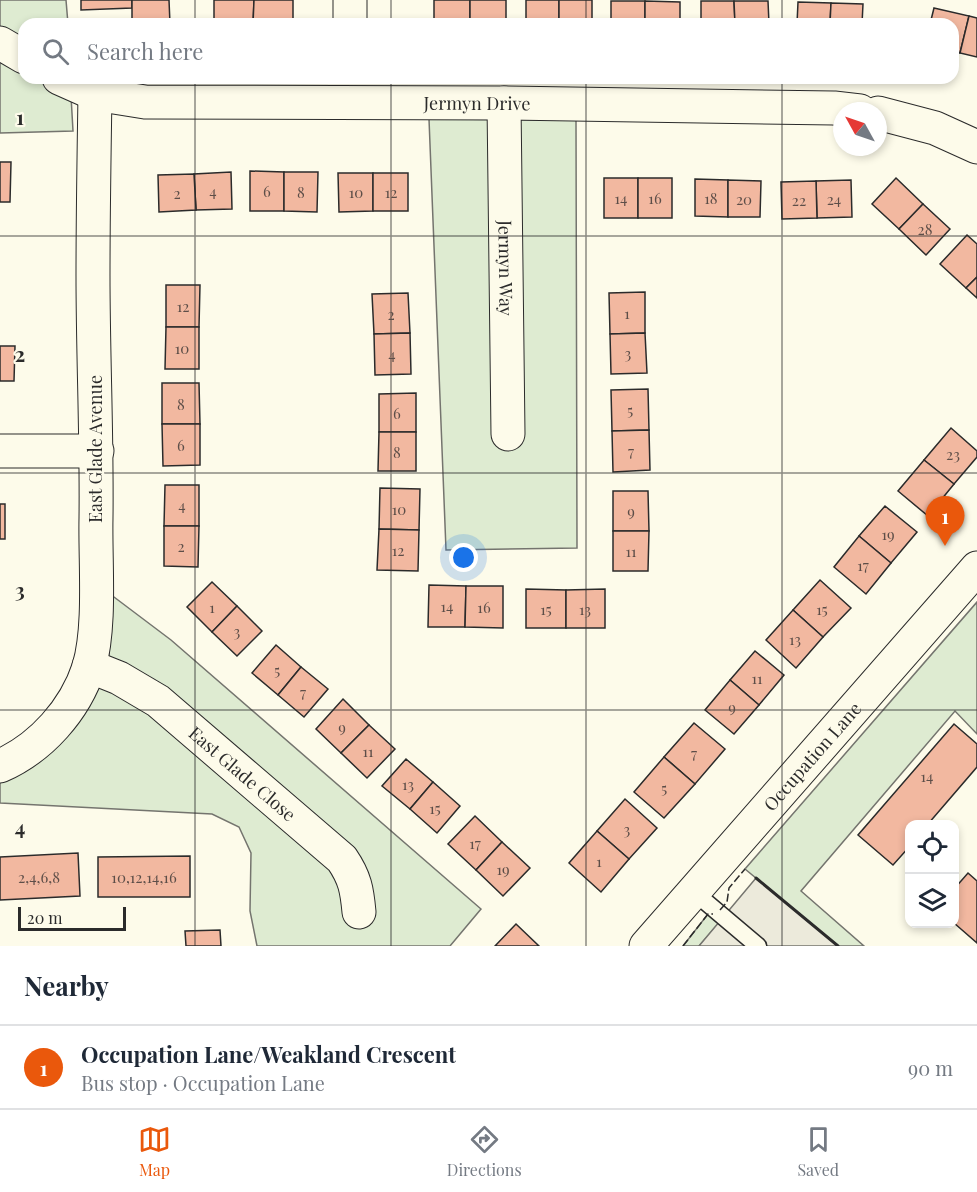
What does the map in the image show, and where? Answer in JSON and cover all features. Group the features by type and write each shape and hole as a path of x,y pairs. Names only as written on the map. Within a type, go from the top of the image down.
{"street":[{"path":"350,18 351,0"},
{"path":"0,42 18,53"},
{"name":"Jermyn Drive","path":"72,84 94,94 145,102 349,90 504,103 833,108"},
{"name":"East Glade Avenue","path":"0,766 45,736 73,704 89,666 96,621 94,94"},
{"name":"Jermyn Way","path":"504,103 508,434"},
{"path":"887,116 935,128 977,147"},
{"path":"0,451 97,451"},
{"name":"Occupation Lane","path":"646,946 977,568"},
{"name":"East Glade Close","path":"89,666 119,678 158,701 342,860 353,875 359,912"}],"lane":[{"path":"694,892 758,946"}],"green space":[{"path":"0,0 66,0 68,18 18,18 18,84 70,84 73,131 0,133"},
{"path":"429,119 576,120 577,548 446,550"},
{"path":"110,594 171,640 481,909 450,946 257,946 250,911 251,853 239,827 212,814 0,803 0,781 88,705 109,654"},
{"path":"977,602 977,734 955,711 801,891 864,946 838,946 745,869"},
{"path":"708,914 719,923 699,946 683,946"}],"shaded area":[{"path":"756,878 838,946 699,946"}],"building":[{"path":"81,0 132,0 132,8 81,10"},
{"path":"132,0 169,0 170,18 132,18"},
{"path":"214,0 254,0 253,18 214,18"},
{"path":"254,0 293,0 293,18 253,18"},
{"path":"434,0 470,0 470,18 434,18"},
{"path":"470,0 506,0 506,18 470,18"},
{"path":"526,0 559,0 559,18 526,18"},
{"path":"559,0 592,0 592,18 559,18"},
{"path":"611,1 645,1 645,18 611,18"},
{"path":"645,1 680,2 680,18 645,18"},
{"path":"701,1 734,1 735,18 701,18"},
{"path":"734,1 768,1 769,18 735,18"},
{"path":"798,2 831,3 830,18 797,18"},
{"path":"831,3 863,4 862,18 830,18"},
{"path":"934,8 969,16 960,53 959,18 932,18"},
{"path":"969,16 977,18 977,57 960,53"},
{"path":"0,162 11,162 10,202 0,202"},
{"path":"250,171 284,172 284,211 250,211"},
{"path":"231,172 232,209 196,210 194,174"},
{"path":"284,172 318,172 317,212 284,211"},
{"path":"338,173 373,173 373,211 339,212"},
{"path":"373,173 408,173 408,211 373,211"},
{"path":"194,174 196,210 159,212 158,175"},
{"path":"604,178 638,178 638,218 604,218"},
{"path":"638,178 672,178 672,218 638,218"},
{"path":"896,178 923,204 899,229 872,204"},
{"path":"695,179 728,180 728,217 695,216"},
{"path":"728,180 761,181 760,217 728,217"},
{"path":"851,180 852,217 817,218 816,181"},
{"path":"816,181 817,218 782,219 781,182"},
{"path":"923,204 950,229 926,255 899,229"},
{"path":"967,235 977,244 977,277 966,288 940,264"},
{"path":"977,277 977,298 966,288"},
{"path":"166,285 200,285 199,327 166,327"},
{"path":"645,292 645,333 610,334 609,293"},
{"path":"408,293 410,333 374,334 372,294"},
{"path":"166,327 199,327 199,369 165,369"},
{"path":"410,333 411,374 375,375 374,334"},
{"path":"645,333 647,373 611,374 610,334"},
{"path":"0,346 15,346 14,381 0,381"},
{"path":"162,383 199,383 200,424 162,424"},
{"path":"648,389 649,430 612,431 611,390"},
{"path":"416,393 416,432 379,432 379,394"},
{"path":"162,424 200,424 200,465 163,466"},
{"path":"951,428 977,451 977,457 954,484 924,460"},
{"path":"649,430 650,470 613,472 612,431"},
{"path":"379,432 416,432 416,471 378,471"},
{"path":"924,460 954,484 928,516 898,491"},
{"path":"165,485 199,485 199,526 164,526"},
{"path":"380,488 420,489 419,530 379,529"},
{"path":"613,491 648,491 649,531 613,531"},
{"path":"0,504 5,504 5,539 0,539"},
{"path":"885,506 917,532 891,563 859,536"},
{"path":"164,526 199,526 198,567 164,566"},
{"path":"379,529 419,530 418,571 377,570"},
{"path":"613,531 649,531 648,571 613,571"},
{"path":"859,536 891,563 866,594 834,567"},
{"path":"820,580 851,608 823,637 793,610"},
{"path":"212,582 237,606 212,632 187,607"},
{"path":"429,585 466,586 465,627 428,627"},
{"path":"466,586 503,586 503,628 465,627"},
{"path":"526,589 566,590 566,628 526,628"},
{"path":"605,589 605,628 566,628 566,590"},
{"path":"237,606 262,631 237,656 212,632"},
{"path":"793,610 823,637 796,668 766,640"},
{"path":"276,645 301,667 278,695 252,673"},
{"path":"755,651 784,675 759,705 730,680"},
{"path":"301,667 328,689 304,717 278,695"},
{"path":"730,680 759,705 734,734 705,710"},
{"path":"343,699 369,725 341,753 316,729"},
{"path":"694,723 725,749 695,784 664,757"},
{"path":"954,724 977,744 977,767 931,820 905,820 905,852 893,865 858,835"},
{"path":"369,725 395,749 367,778 341,753"},
{"path":"664,757 695,784 664,818 634,792"},
{"path":"406,759 433,782 410,809 382,786"},
{"path":"433,782 460,806 437,833 410,809"},
{"path":"625,799 657,828 629,859 597,831"},
{"path":"475,816 502,842 476,870 448,844"},
{"path":"597,831 629,859 601,892 569,863"},
{"path":"502,842 530,868 503,896 476,870"},
{"path":"78,853 80,896 0,900 0,857"},
{"path":"190,856 190,897 98,897 98,857"},
{"path":"968,873 977,881 977,943 959,927 959,883"},
{"path":"516,924 539,946 495,946"},
{"path":"220,930 221,946 186,946 185,931"}],"fence":[{"path":"720,910 727,902 729,888 745,869"},
{"path":"683,946 708,914 713,914"}],"wall":[{"path":"756,878 838,946"}],"place":[{"name":"Occupation Lane/Weakland Crescent","path":"945,546"}]}
